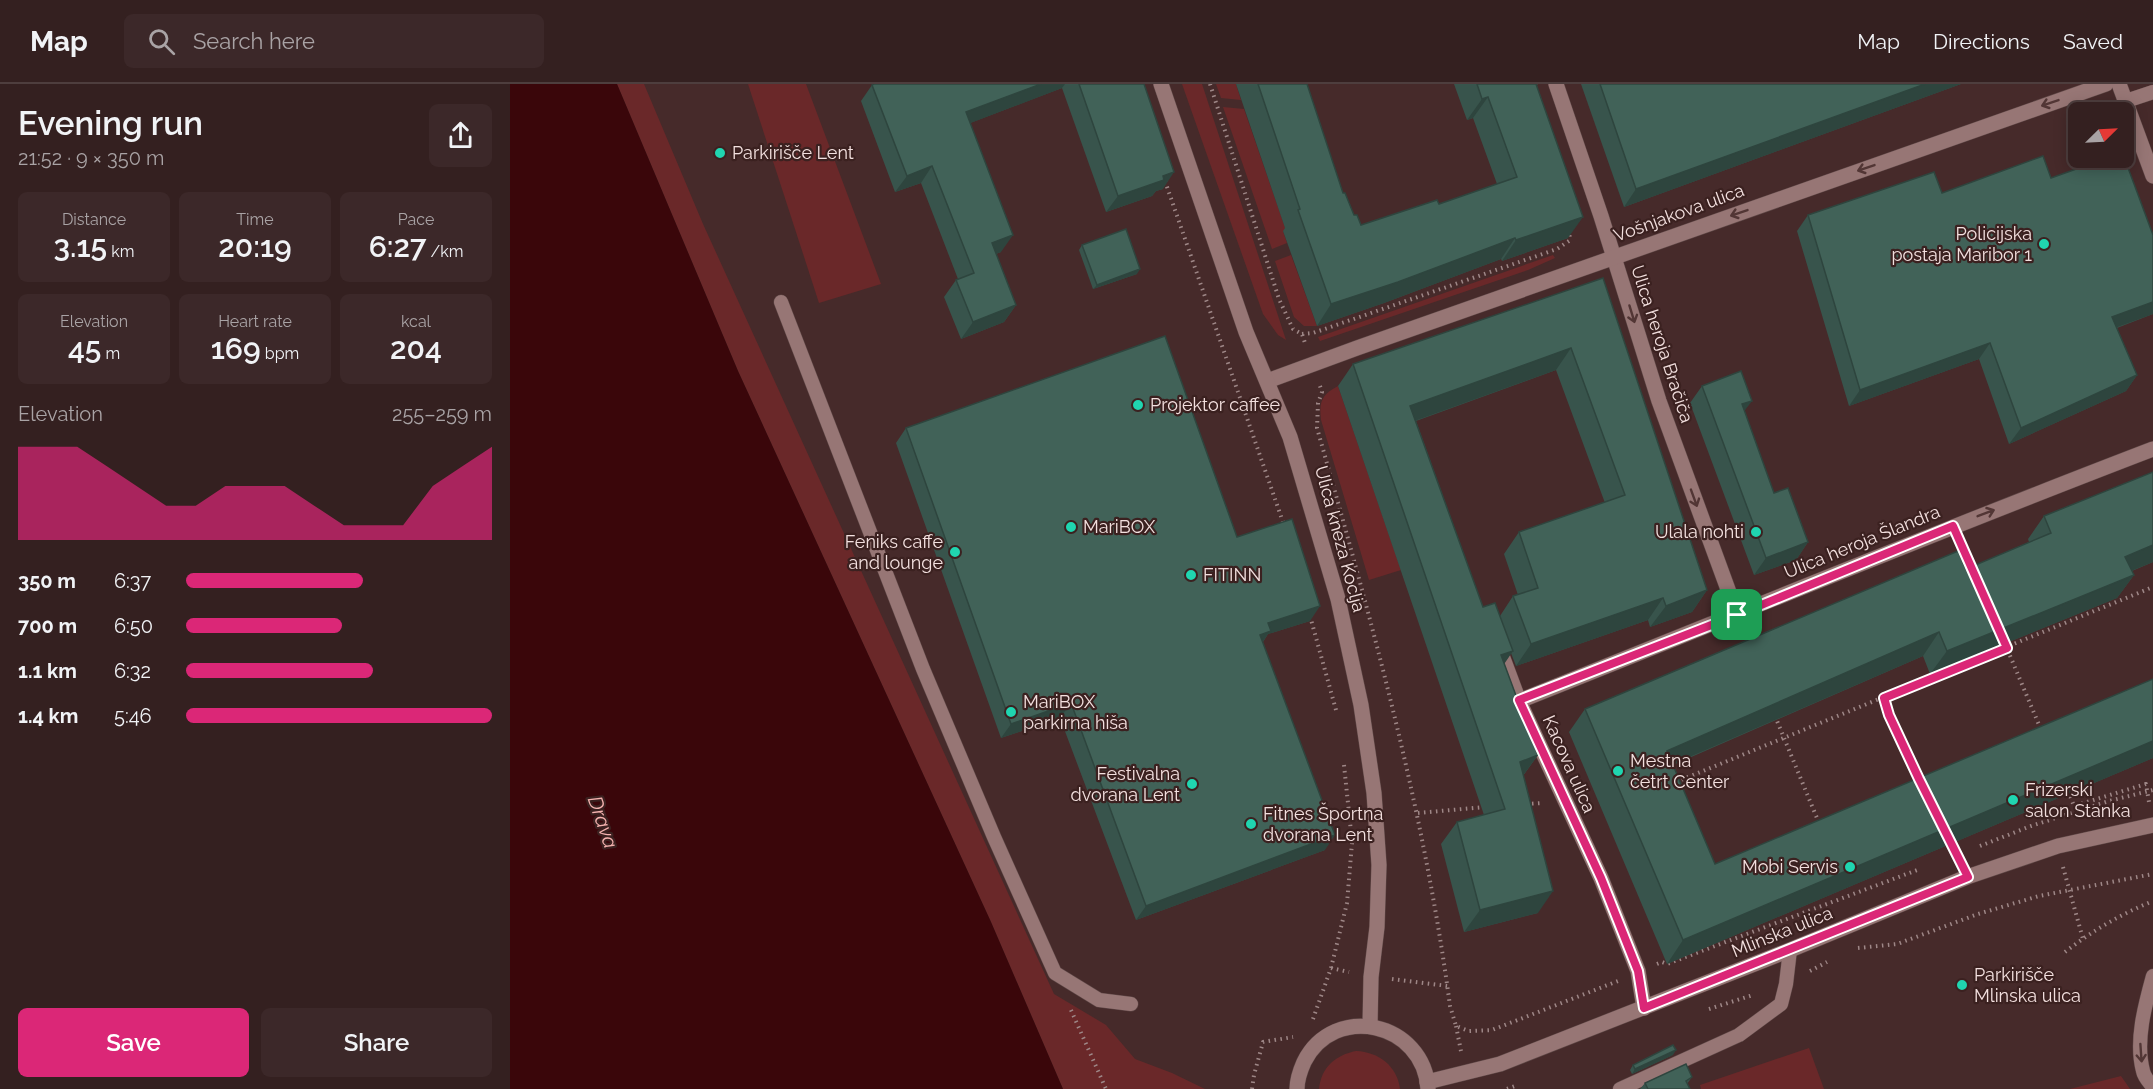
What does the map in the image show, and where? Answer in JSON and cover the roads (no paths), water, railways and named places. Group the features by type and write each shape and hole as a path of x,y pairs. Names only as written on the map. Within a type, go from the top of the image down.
{"street":[{"name":"Ulica kneza Koclja","path":"1161,84 1246,332 1290,437 1338,598 1361,705 1374,794 1379,865 1370,1026"},
{"name":"Ulica heroja Bračiča","path":"1556,84 1659,401 1737,615"},
{"name":"Vošnjakova ulica","path":"1267,381 2106,84"},
{"path":"2119,84 2153,176"},
{"name":"Ulica heroja Šlandra","path":"1519,700 1737,615 1953,526 2153,449"},
{"name":"Kacova ulica","path":"1494,634 1519,700 1601,878 1638,971 1644,1008"},
{"name":"Mlinska ulica","path":"1427,1085 1500,1064 1968,877 2058,846 2153,825"},
{"path":"1298,1089 1301,1068 1308,1054 1318,1043 1344,1028 1370,1026 1386,1031 1408,1045 1423,1065 1427,1085"}],"lane":[{"path":"2126,101 2153,92"},
{"path":"781,303 923,669 1055,973 1099,1000 1131,1004"},
{"path":"1620,1089 1738,1035 1781,1004 1790,950"},
{"path":"2153,976 2147,998 2140,1048 2143,1073 2153,1087"}],"water":[{"name":"Drava","path":"510,84 617,84 738,371 991,922 1063,1089 510,1089"}],"place":[{"name":"Parkirišče Lent","path":"720,153"},
{"name":"Policijska postaja Maribor 1","path":"2044,244"},
{"name":"Projektor caffee","path":"1138,405"},
{"name":"MariBOX","path":"1071,527"},
{"name":"Ulala nohti","path":"1756,532"},
{"name":"Feniks caffe and lounge","path":"955,552"},
{"name":"FITINN","path":"1191,575"},
{"name":"MariBOX parkirna hiša","path":"1011,712"},
{"name":"Mestna četrt Center","path":"1618,771"},
{"name":"Festivalna dvorana Lent","path":"1192,784"},
{"name":"Frizerski salon Stanka","path":"2013,800"},
{"name":"Fitnes Športna dvorana Lent","path":"1251,824"},
{"name":"Mobi Servis","path":"1850,867"},
{"name":"Parkirišče Mlinska ulica","path":"1962,985"}]}
